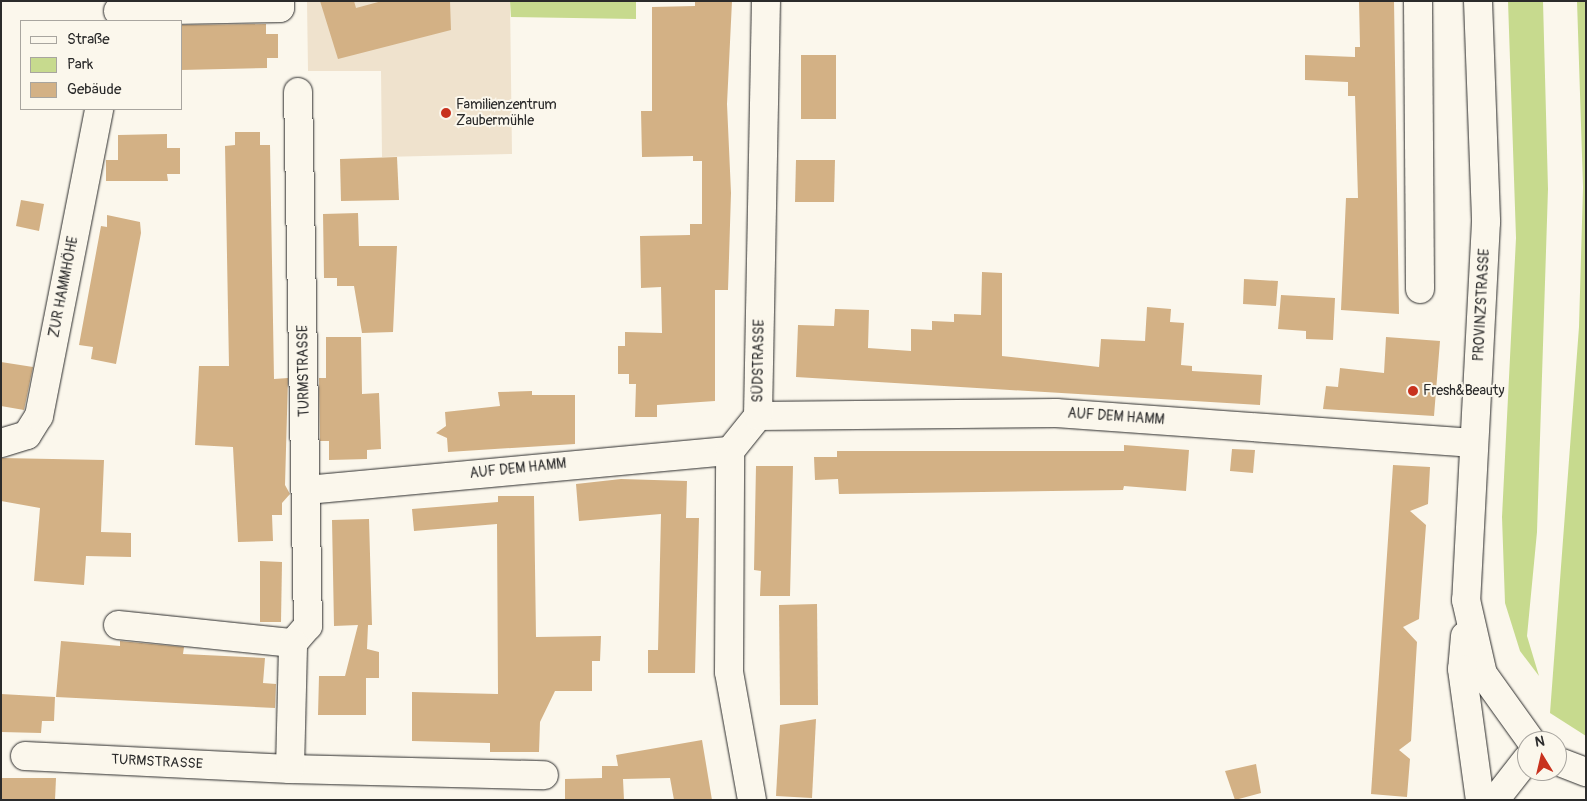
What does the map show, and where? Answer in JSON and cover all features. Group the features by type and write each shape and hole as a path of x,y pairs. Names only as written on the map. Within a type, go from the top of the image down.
{"street":[{"name":"SÜDSTRASSE","path":"730,451 758,416 766,1"},
{"path":"1418,1 1420,289"},
{"name":"PROVINZSTRASSE","path":"1478,1 1486,207 1474,443 1468,614 1484,674 1524,731"},
{"path":"118,11 280,4"},
{"name":"TURMSTRASSE","path":"293,643 306,630 310,614 298,92"},
{"name":"ZUR HAMMHÖHE","path":"1,443 27,435 39,416 99,110"},
{"name":"AUF DEM HAMM","path":"758,416 1056,413 1474,443"},
{"name":"AUF DEM HAMM","path":"307,490 730,451"},
{"path":"730,451 729,672 752,800"},
{"path":"1468,614 1462,669 1480,800"},
{"path":"118,625 293,643 290,769"},
{"name":"TURMSTRASSE","path":"25,756 290,769 544,775"},
{"path":"1567,765 1586,772"},
{"path":"1494,800 1517,771"}],"shaded area":[{"name":"Familienzentrum Zaubermühle","path":"307,1 510,1 512,154 382,157 381,71 308,71"}],"green space":[{"path":"510,1 636,1 636,19 511,17"},
{"path":"1508,1 1543,1 1548,189 1537,532 1527,636 1539,676 1520,651 1505,603 1502,517 1516,238"},
{"path":"1577,1 1586,1 1586,736 1550,713 1579,327 1583,187"}],"building":[{"path":"320,1 354,1 356,8 382,1 450,1 451,30 338,59"},
{"path":"695,1 732,1 727,104 731,193 728,290 715,290 715,401 657,405 657,417 635,417 636,384 629,384 629,374 618,374 618,346 625,346 625,332 662,333 661,287 641,288 640,236 690,235 690,224 702,224 702,161 693,161 693,156 642,157 641,111 652,111 652,7 695,6"},
{"path":"1359,1 1394,1 1399,314 1341,310 1346,198 1358,198 1355,96 1348,96 1348,82 1305,80 1305,55 1355,57 1355,47 1360,47"},
{"path":"266,24 266,34 278,34 278,58 267,58 267,68 182,70 182,25"},
{"path":"801,55 836,55 836,119 801,119"},
{"path":"235,132 260,132 260,145 270,145 274,379 288,378 285,485 290,494 282,503 282,515 272,515 273,541 238,542 233,447 195,445 199,366 229,366 225,146 235,145"},
{"path":"167,134 167,148 180,148 180,174 167,174 168,181 106,181 106,160 118,160 118,135"},
{"path":"397,157 399,200 341,201 340,159"},
{"path":"796,160 835,160 834,202 795,202"},
{"path":"21,200 44,204 39,231 16,226"},
{"path":"358,213 359,246 397,246 393,332 362,333 354,286 337,286 337,278 324,278 323,214"},
{"path":"107,215 140,222 141,233 116,364 91,359 93,347 79,345 101,226 107,227"},
{"path":"982,272 1002,273 1002,356 1099,367 1101,339 1145,341 1147,307 1171,309 1170,322 1184,323 1181,365 1192,366 1192,371 1262,375 1260,405 796,377 798,325 834,326 835,309 869,310 868,348 911,351 911,329 932,330 932,321 954,322 954,314 981,315"},
{"path":"1244,279 1278,281 1276,306 1243,304"},
{"path":"1281,295 1335,298 1333,340 1306,339 1306,331 1278,329"},
{"path":"326,337 361,337 362,394 379,393 381,449 367,450 367,459 329,460 329,441 320,441 319,378 326,378"},
{"path":"1386,337 1440,341 1434,416 1323,409 1326,386 1338,387 1340,368 1384,373"},
{"path":"1,362 33,367 24,410 1,406"},
{"path":"532,391 532,395 575,395 575,444 448,452 447,438 436,433 446,426 445,412 500,406 498,392"},
{"path":"1124,445 1189,450 1186,491 1124,486 1123,490 839,494 838,479 815,480 814,457 837,457 837,451 1124,451"},
{"path":"1232,449 1255,450 1253,473 1230,471"},
{"path":"1,458 104,460 101,532 131,533 131,557 86,556 84,585 34,581 40,508 1,501"},
{"path":"1393,465 1430,467 1428,504 1410,511 1426,525 1419,619 1403,627 1417,642 1411,741 1399,750 1410,759 1407,797 1371,794"},
{"path":"756,466 793,466 790,596 760,596 761,571 754,570"},
{"path":"621,479 687,481 686,518 699,518 695,673 648,673 648,650 658,650 661,514 579,521 576,484"},
{"path":"498,496 534,496 536,637 601,636 600,661 592,661 592,691 555,691 540,722 539,752 490,752 490,743 412,741 412,692 498,694 497,524 414,531 412,509 498,502"},
{"path":"369,519 372,625 368,625 367,649 379,652 379,678 366,678 366,715 318,715 319,676 345,676 358,625 334,626 332,520"},
{"path":"260,561 282,562 281,622 260,622"},
{"path":"817,604 818,705 780,705 779,605"},
{"path":"61,641 120,646 120,641 184,647 183,654 265,658 263,683 276,684 275,708 56,697"},
{"path":"1,694 55,697 54,721 42,721 41,733 1,732"},
{"path":"816,719 812,798 776,796 780,725"},
{"path":"702,740 712,800 674,800 670,778 623,779 624,800 565,800 565,779 602,778 602,766 618,766 616,755"},
{"path":"1256,764 1261,793 1235,800 1225,771"},
{"path":"1,778 56,778 55,800 1,800"}],"place":[{"name":"Familienzentrum Zaubermühle","path":"446,113"},
{"name":"Fresh&Beauty","path":"1413,391"}]}
